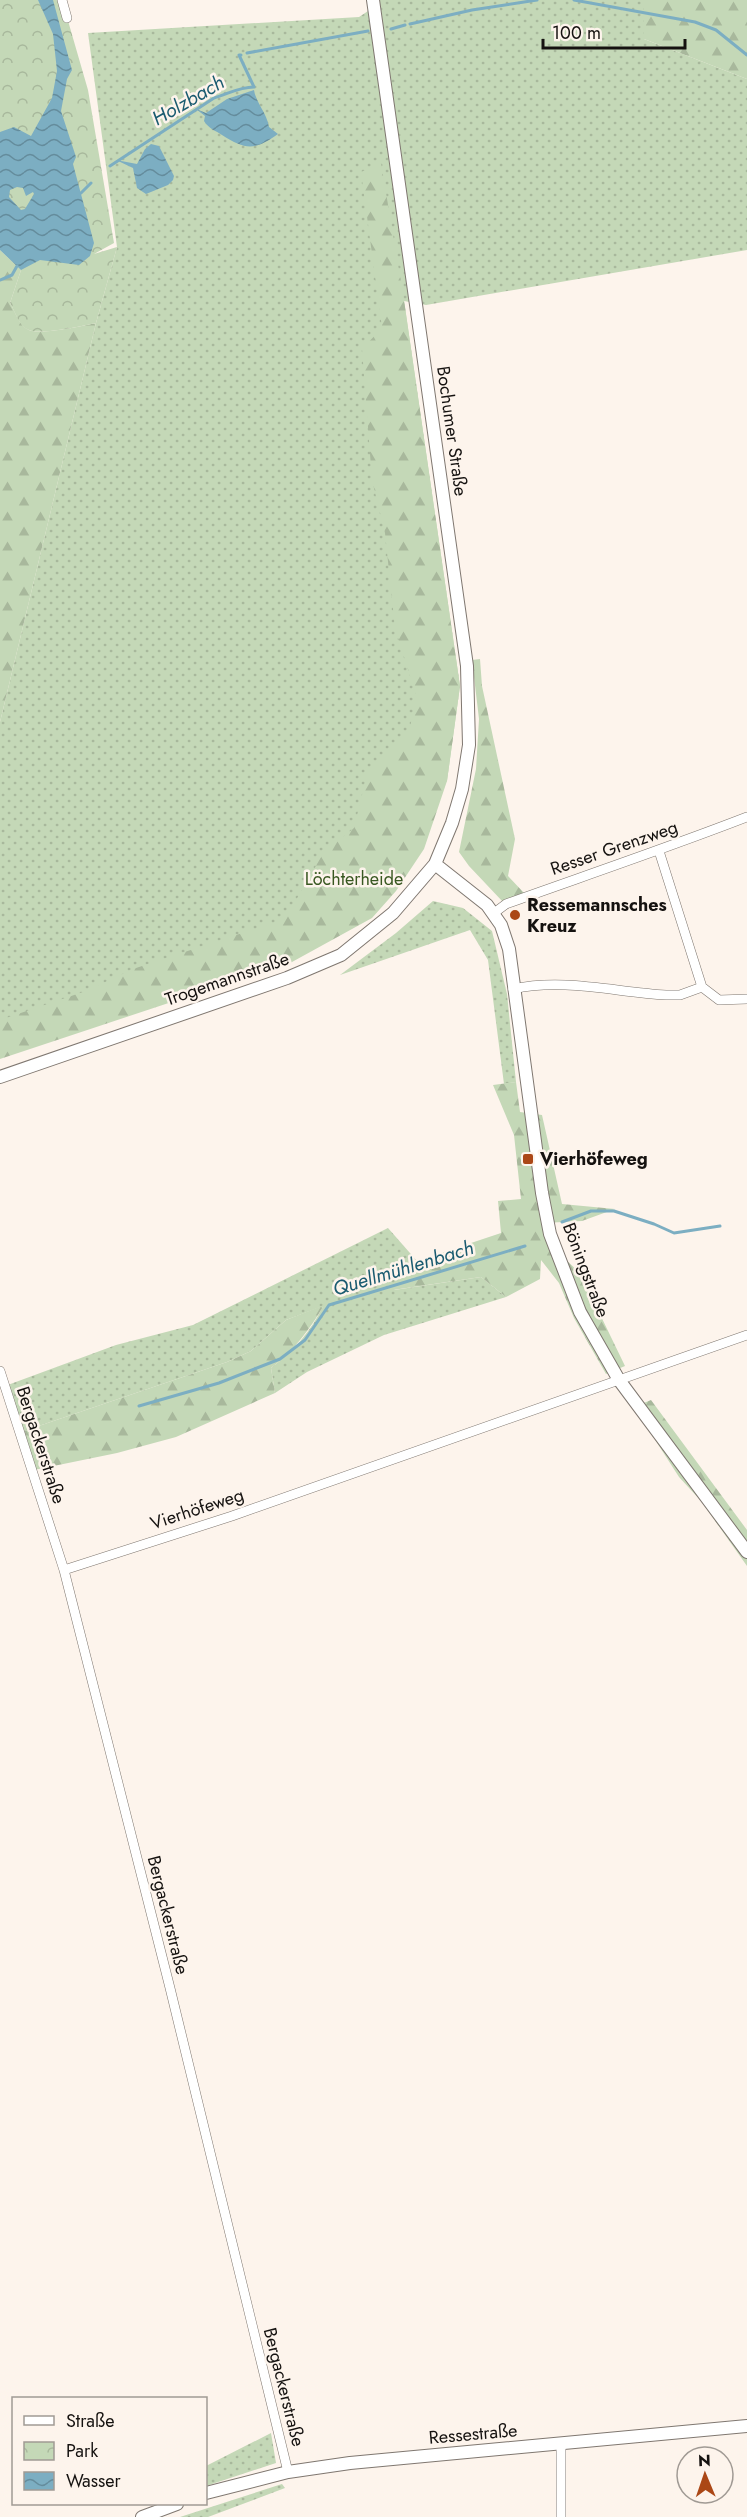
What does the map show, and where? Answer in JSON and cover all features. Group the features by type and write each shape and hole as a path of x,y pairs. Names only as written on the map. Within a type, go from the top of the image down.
{"main road":[{"name":"Bochumer Straße","path":"373,0 466,666 469,745 462,789 452,823 435,864"},
{"name":"Böningstraße","path":"435,864 494,913 509,949 550,1234 580,1312 619,1380 747,1552"},
{"name":"Trogemannstraße","path":"0,1077 287,978 341,955 393,913 435,864"},
{"name":"Ressestraße","path":"207,2493 288,2472 350,2463 747,2426"},
{"path":"142,2517 174,2505"}],"street":[{"path":"62,0 67,18"},
{"name":"Resser Grenzweg","path":"494,913 506,904 659,851 747,817"},
{"path":"659,851 702,987 719,1000 747,999"},
{"path":"513,989 533,985 563,985 680,995 702,987"},
{"name":"Vierhöfeweg","path":"64,1570 232,1516 747,1335"},
{"name":"Bergackerstraße","path":"0,1371 64,1570 167,1977 288,2472"},
{"path":"561,2444 561,2517"}],"green space":[{"path":"0,0 62,0 88,90 114,243 94,254 117,247 96,323 52,331 29,330 20,322 10,303 21,270 0,250"},
{"path":"380,0 644,0 644,39 747,79 747,250 426,305 404,301 460,686 447,781 277,941 0,1043 0,722 96,323 117,247 88,33 359,17 380,3"},
{"path":"644,0 747,0 747,79 644,39"},
{"name":"Löchterheide","path":"381,163 404,300 460,686 447,781 424,849 396,891 372,918 292,962 0,1059 0,1020 86,991 133,969 285,919 324,852 354,828 368,770 409,733 416,695 395,628 385,533 372,480 362,349 382,328 361,172"},
{"path":"0,250 21,270 10,303 20,322 26,328 35,331 62,330 96,323 0,722"},
{"path":"480,659 482,686 515,839 508,876 525,894 503,902 459,852 476,769 479,719 472,660"},
{"path":"433,901 463,908 492,931 507,994 516,1082 504,1084 488,960 470,930 340,975 396,933"},
{"path":"516,1082 520,1112 542,1115 562,1204 615,1209 582,1221 544,1223 548,1243 580,1273 625,1366 606,1374 574,1318 559,1283 541,1260 540,1279 506,1297 481,1277 393,1290 417,1261 501,1233 498,1201 521,1199 514,1135 493,1085"},
{"path":"388,1228 417,1261 394,1290 481,1277 506,1297 384,1335 307,1372 275,1393 271,1368 301,1340 323,1306 286,1320 251,1351 227,1362 24,1431 5,1386 116,1345 193,1325"},
{"path":"324,1305 300,1340 271,1368 275,1393 176,1437 117,1453 34,1470 24,1431 227,1362 251,1351 286,1320"},
{"path":"651,1400 747,1530 747,1566 701,1501 679,1477 634,1407"},
{"path":"271,2433 276,2463 207,2486 207,2465"},
{"path":"282,2484 285,2488 208,2517 180,2517"}],"water":[{"path":"38,0 53,0 72,70 67,79 61,111 76,157 73,164 94,243 90,256 79,265 40,260 21,270 0,250 0,132 14,127 31,136 52,98 57,71 53,34","holes":["17,187 23,188 26,196 33,192 34,194 25,209 21,210 9,197 10,190"]},
{"path":"254,90 269,127 278,134 256,146 237,144 215,131 204,121 205,116 196,109 206,113 227,99"},
{"path":"151,144 159,146 174,176 168,185 146,194 137,188 133,168 116,160 137,164 145,149"}],"waterway":[{"name":"Holzbach","path":"410,24 472,10 537,0"},
{"name":"Holzbach","path":"574,0 695,22 716,30 747,55"},
{"name":"Holzbach","path":"391,29 405,25"},
{"name":"Holzbach","path":"247,53 368,31"},
{"name":"Holzbach","path":"110,166 214,98 238,89 254,87 239,55 241,55"},
{"name":"Holzbach","path":"81,193 91,183"},
{"name":"Holzbach","path":"0,280 12,275 17,266"},
{"name":"Quellmühlenbach","path":"562,1222 591,1211 614,1211 674,1233 720,1226"},
{"name":"Quellmühlenbach","path":"139,1406 219,1383 280,1359 305,1340 329,1305 525,1246"}],"place":[{"name":"Ressemannsches Kreuz","path":"515,915"},
{"name":"Vierhöfeweg","path":"528,1159"}]}
